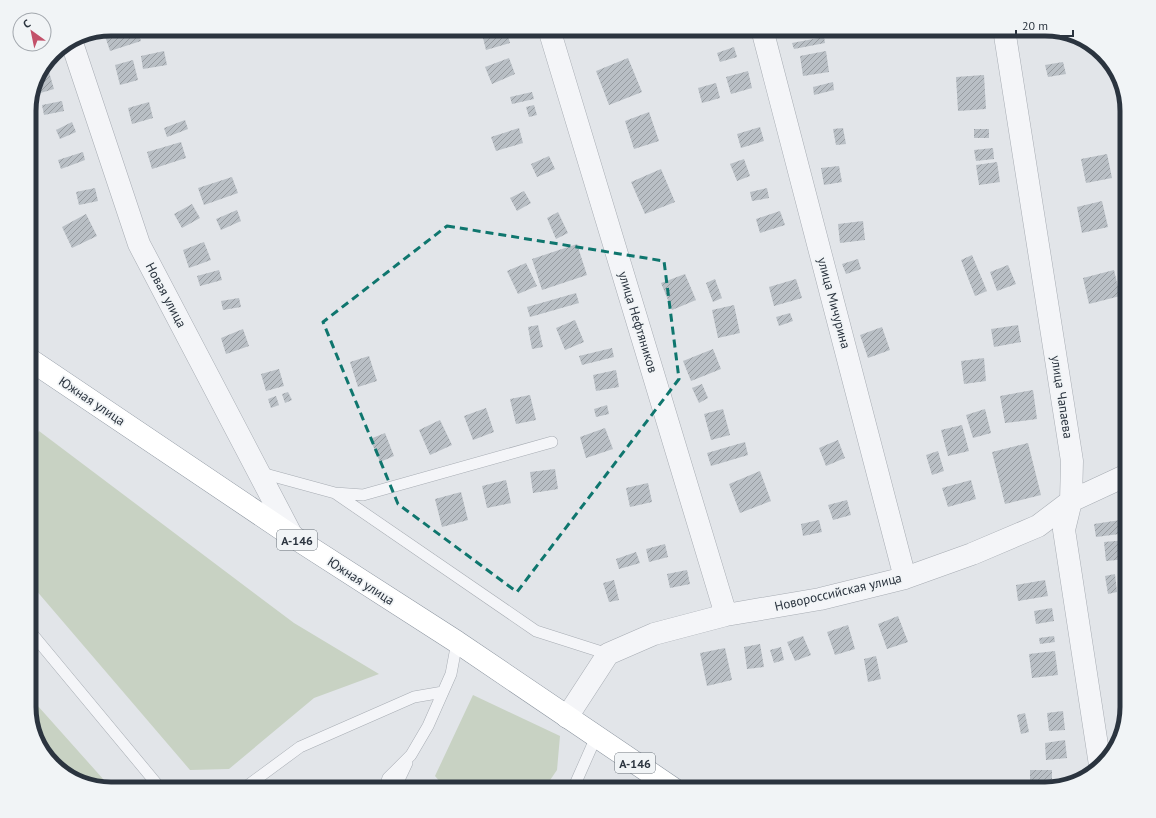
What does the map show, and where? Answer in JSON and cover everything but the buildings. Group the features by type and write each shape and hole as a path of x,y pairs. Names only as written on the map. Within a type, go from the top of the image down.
{"highway":[{"name":"Южная улица","path":"36,364 292,536 457,642 664,782"}],"street":[{"name":"улица Нефтяников","path":"551,36 726,615"},
{"name":"улица Мичурина","path":"764,36 905,578"},
{"name":"улица Чапаева","path":"1005,36 1072,461 1071,501 1064,530 1099,759"},
{"name":"Новая улица","path":"73,47 139,244 292,536"},
{"name":"Новороссийская улица","path":"608,654 654,634 726,615 820,599 905,578 972,554 1038,526 1071,501 1120,478"},
{"path":"567,717 608,654"}],"lane":[{"path":"258,472 335,493 363,495 552,442"},
{"path":"335,493 536,631 608,654"},
{"path":"36,638 155,782"},
{"path":"399,782 411,755 428,726 452,674 457,642"},
{"path":"252,782 300,747 414,697 444,692"},
{"path":"576,782 596,737"},
{"path":"387,782 388,778 411,755"}],"highlighted area":[{"path":"447,226 664,261 679,379 517,592 398,504 323,322"}],"green space":[{"path":"39,431 294,623 379,674 314,698 229,769 190,770 36,590 36,437"},
{"path":"473,695 560,736 557,770 549,782 440,782 435,776"},
{"path":"36,704 105,781 87,778 73,772 65,767 55,757 42,736 37,722"}]}
